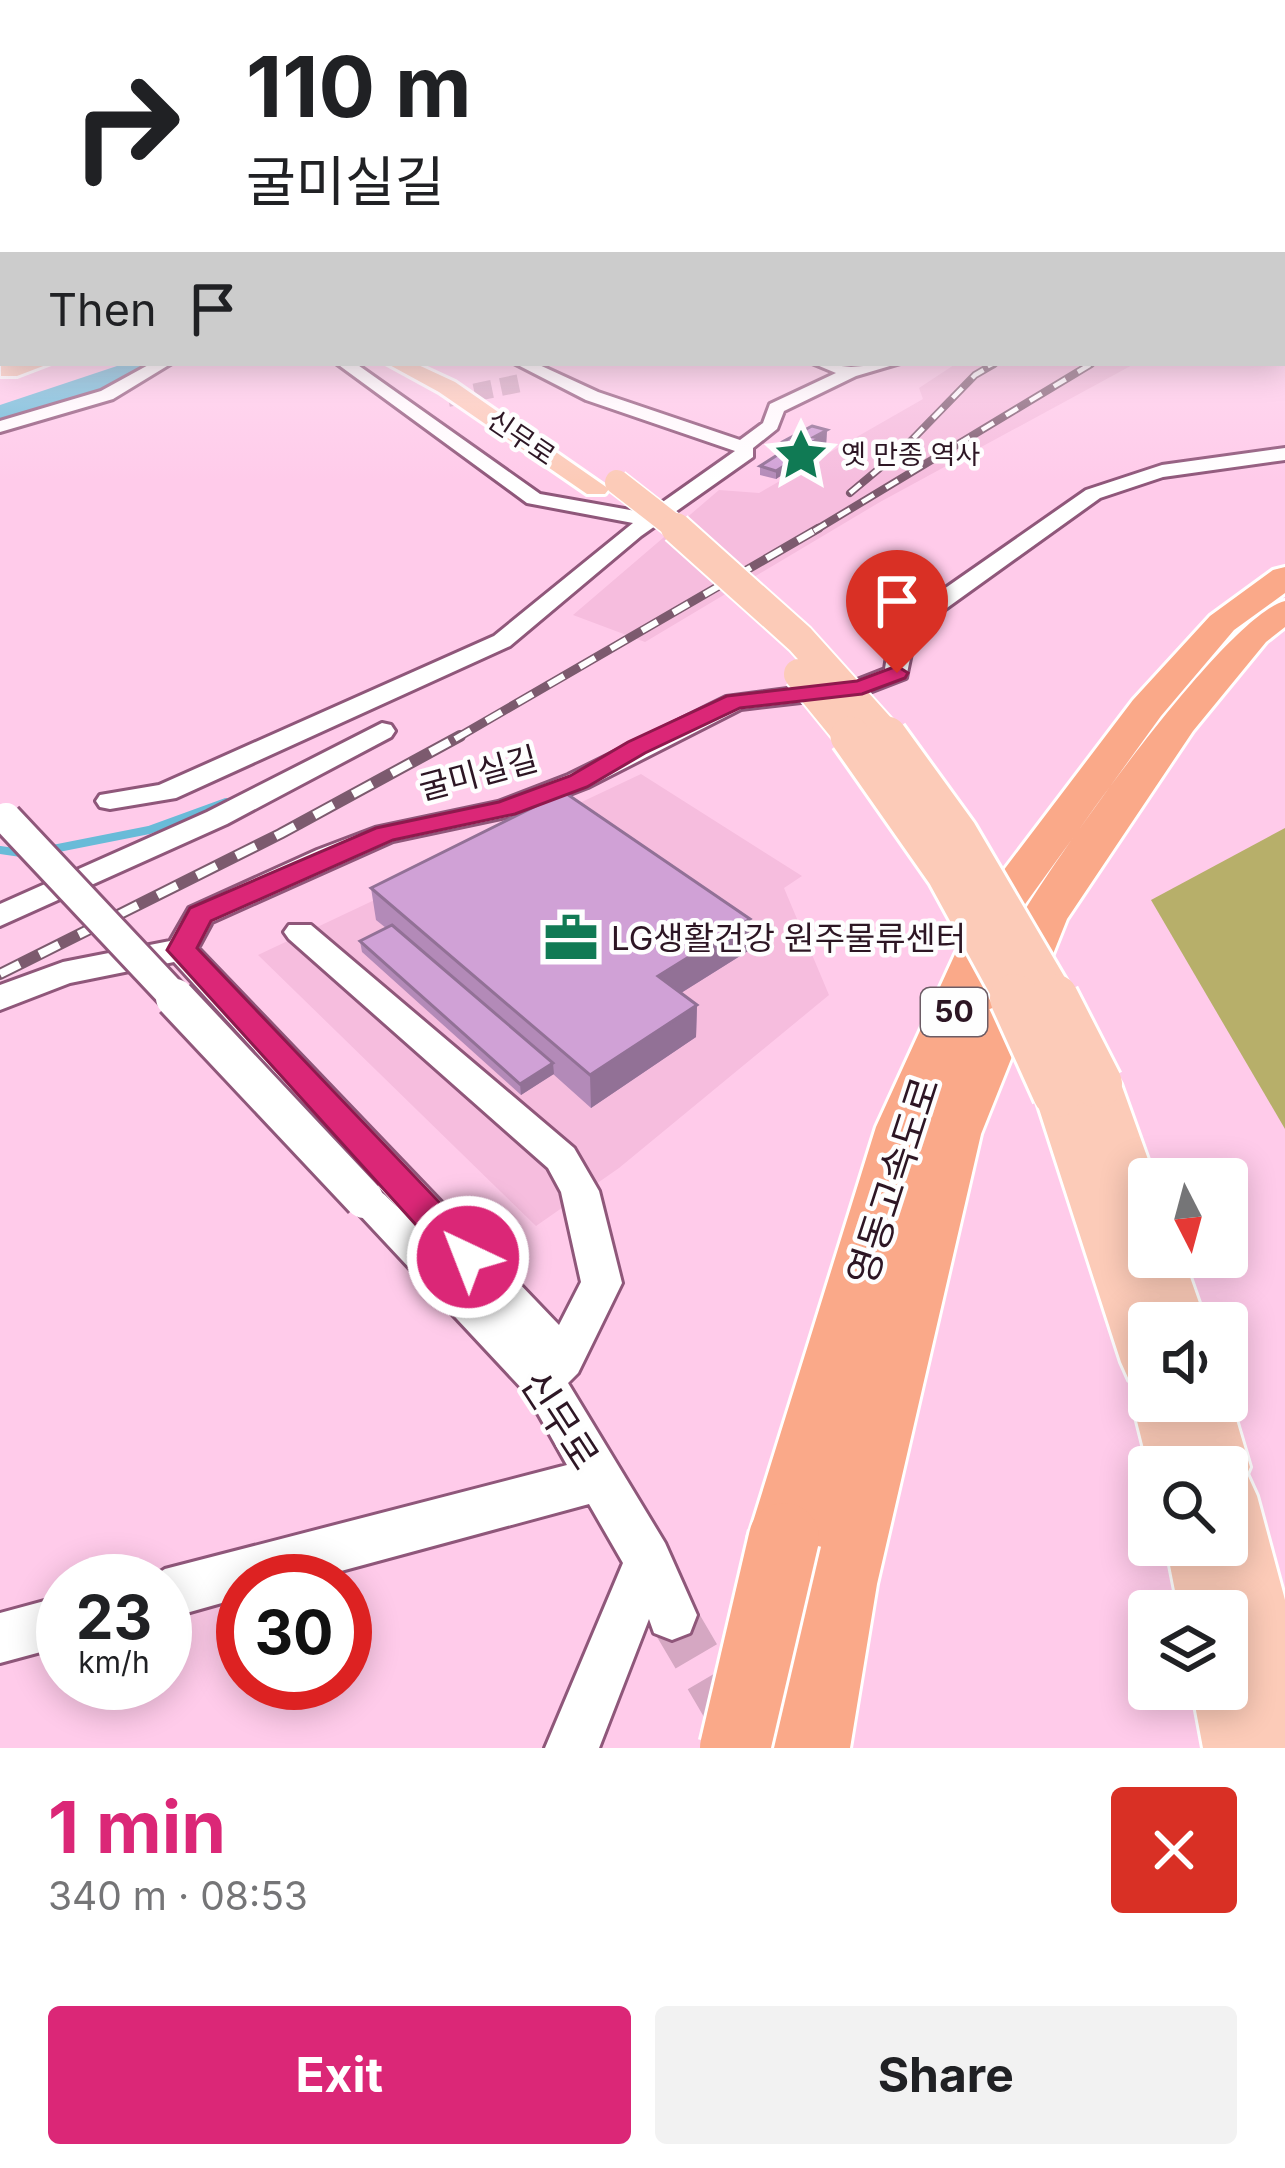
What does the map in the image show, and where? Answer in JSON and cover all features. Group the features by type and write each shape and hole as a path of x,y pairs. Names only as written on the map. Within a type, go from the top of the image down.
{"highway":[{"name":"영동고속도로","path":"810,1748 812,1561 904,1127 1001,904 1147,708 1222,623 1285,577"},
{"name":"영동고속도로","path":"735,1748 812,1561 953,1133 1044,919 1178,724 1253,634 1285,611"}],"main road":[{"path":"404,366 454,389"},
{"path":"435,366 454,389"},
{"name":"신무로","path":"454,389 606,486 773,645 907,808 966,902 1025,1016 1077,1088"},
{"path":"1077,1088 1128,1191"},
{"path":"1077,1088 1133,1302"},
{"path":"1244,1566 1285,1728"},
{"path":"1230,1710 1238,1748"}],"street":[{"path":"0,427 106,395 159,366"},
{"path":"349,366 534,499 652,520"},
{"path":"110,801 166,792 502,641 652,520 746,453 743,447 592,396 529,366"},
{"path":"830,366 851,372"},
{"path":"743,447 771,425 776,408 851,372 878,366"},
{"path":"520,383 554,377"},
{"path":"409,406 454,389"},
{"name":"굴미실길","path":"181,950 200,915 327,856 385,834 506,808 578,782 735,701 862,688 897,673 901,644 929,610 1093,494 1116,483 1285,454"},
{"path":"0,916 217,818 382,730"},
{"name":"신무로","path":"3,815 364,1199 552,1370 598,1479 648,1560 672,1615"},
{"path":"0,998 63,974 181,950 552,1370 602,1283 580,1191 561,1158 300,932"},
{"path":"192,1587 598,1479"},
{"path":"572,1748 648,1560"},
{"path":"0,1638 36,1628"}],"shaded area":[{"path":"952,366 1130,366 880,502 645,642 573,615 719,490 759,493 923,399 919,388"},
{"path":"641,774 802,876 784,888 829,995 619,1168 536,1226 258,955"},
{"path":"1285,828 1285,1129 1151,900"}],"building":[{"path":"812,426 827,430 805,447 784,441"},
{"path":"779,454 795,459 776,471 760,466"},
{"path":"564,792 750,919 658,976 697,1005 590,1075 371,888"},
{"path":"392,925 553,1063 520,1084 360,941"}],"waterway":[{"path":"0,414 143,366"},
{"path":"48,850 149,830 226,802"},
{"path":"0,850 28,854"}],"tunnel":[{"path":"448,398 520,383"},
{"path":"672,1615 733,1719"}],"railway":[{"path":"850,493 905,447 975,375 991,366"},
{"path":"818,528 1086,367"},
{"path":"455,739 818,528"},
{"path":"814,531 818,528"},
{"path":"0,974 280,834 460,736"}],"place":[{"name":"옛 만종 역사","path":"801,455"},
{"name":"LG생활건강 원주물류센터","path":"571,938"}],"route":[{"path":"468,1257 181,950 200,915 385,834 506,808 578,782 735,701 862,688 897,673"}]}
